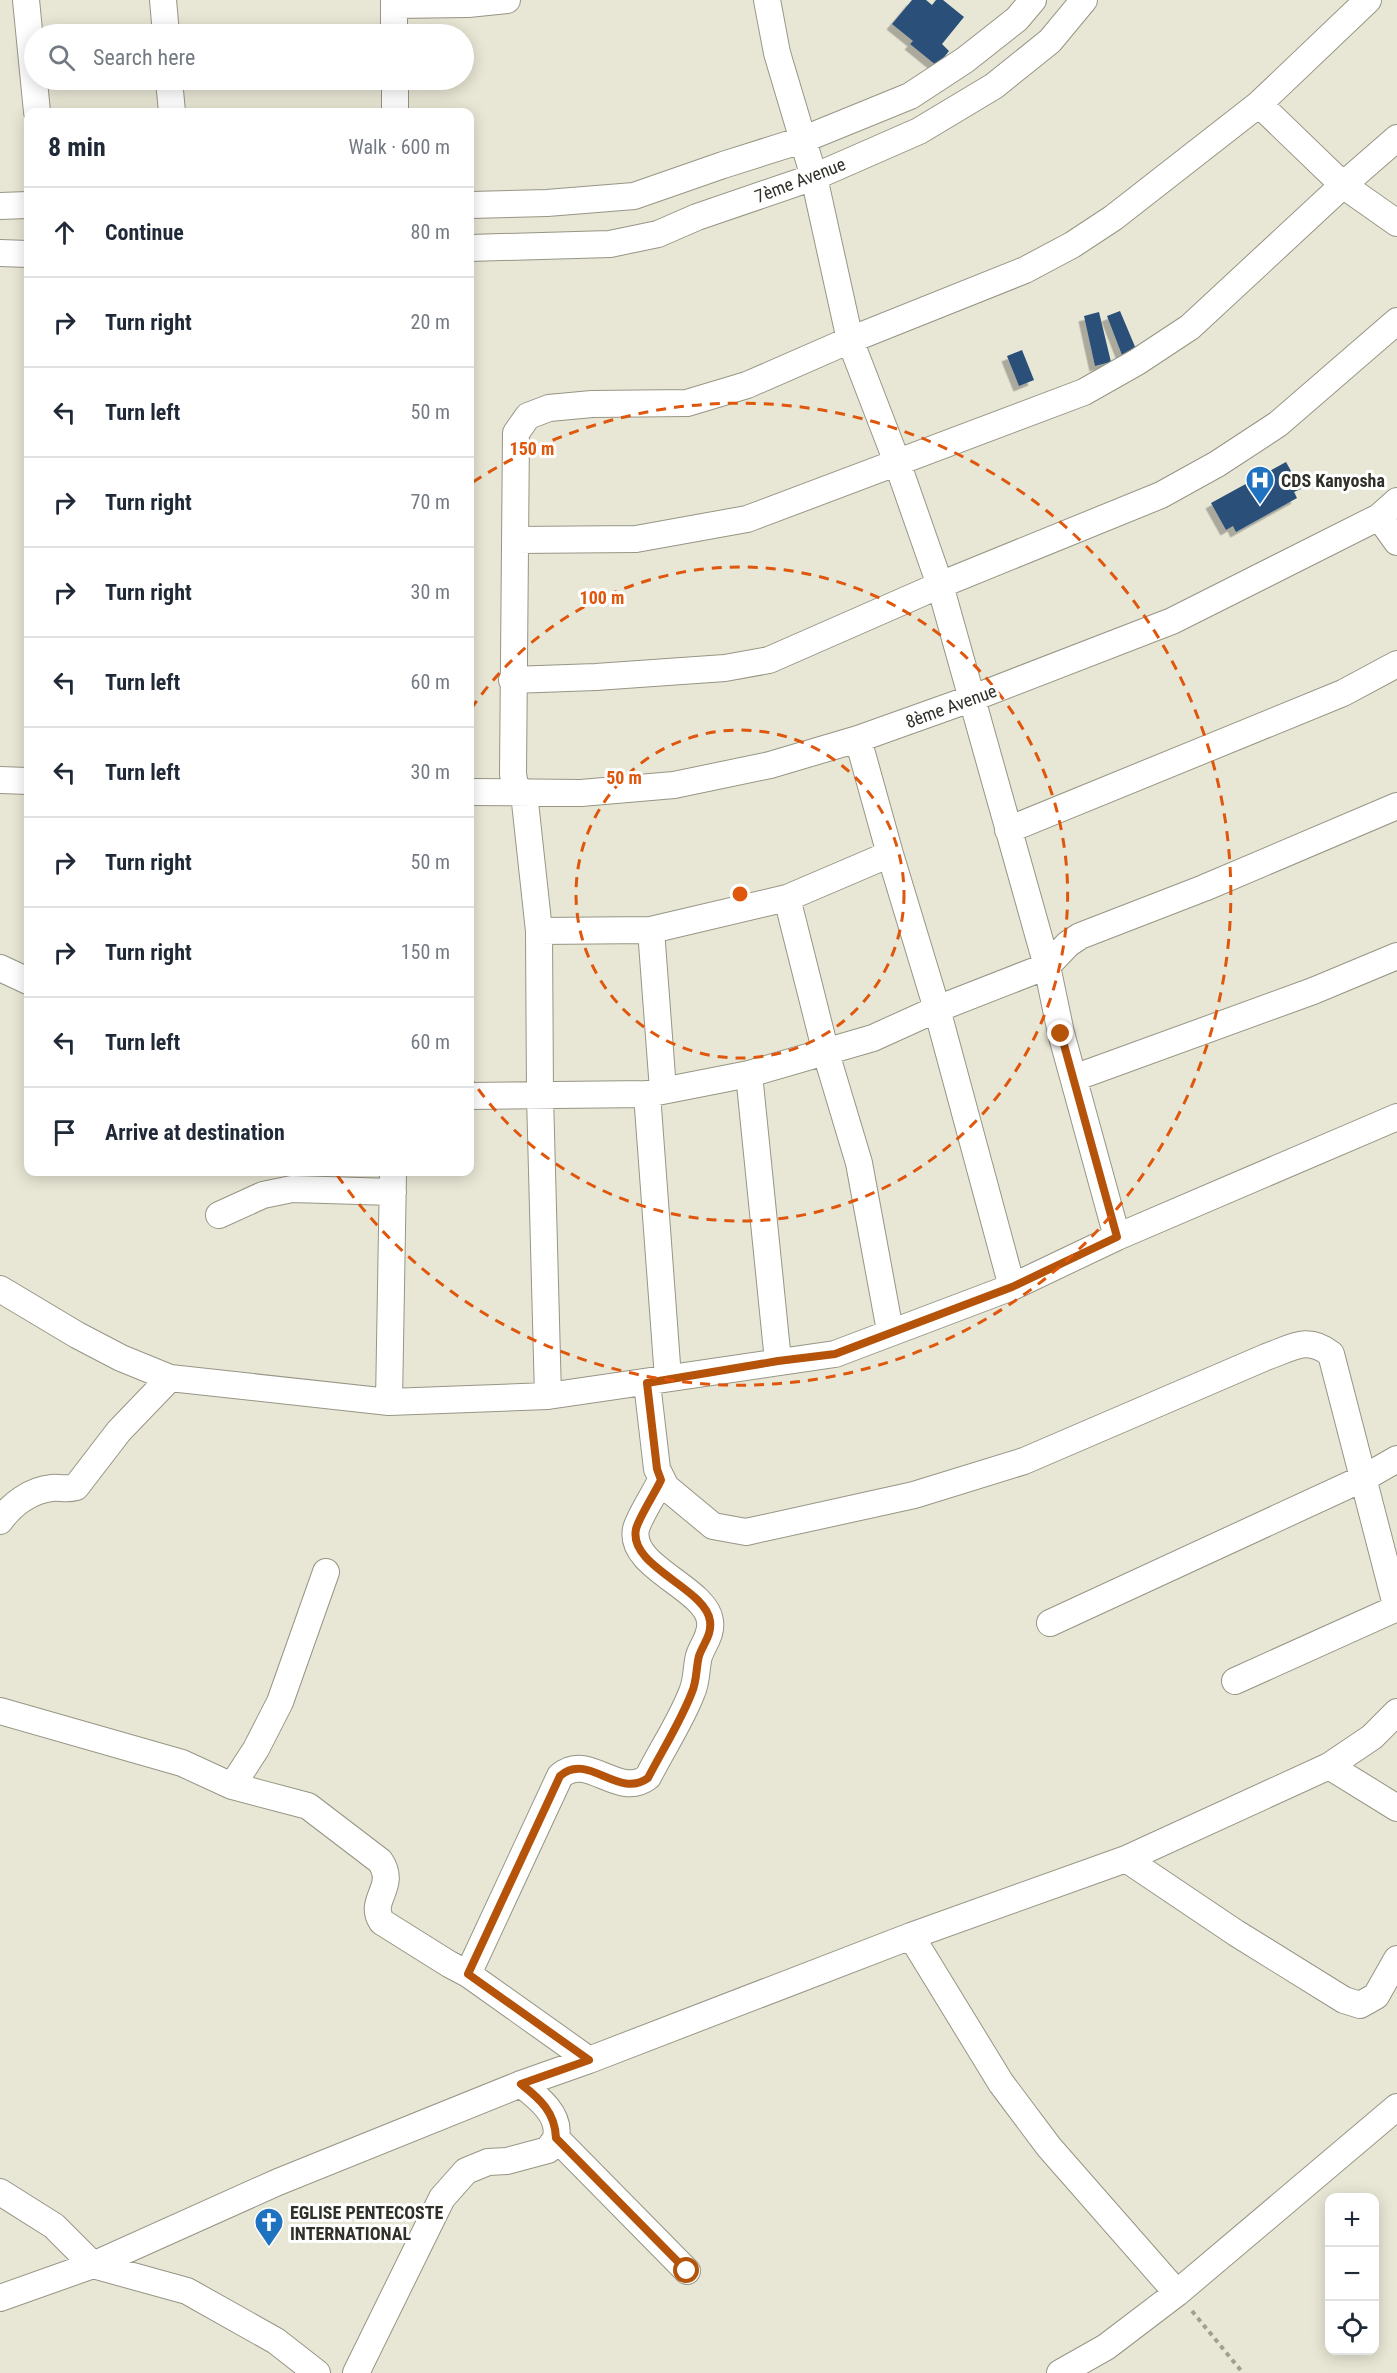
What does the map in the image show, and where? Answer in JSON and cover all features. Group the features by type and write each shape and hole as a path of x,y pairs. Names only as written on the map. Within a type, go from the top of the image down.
{"street":[{"path":"26,0 28,24"},
{"path":"163,0 165,24"},
{"path":"394,24 394,2 468,4 507,0"},
{"path":"768,0 777,52 814,177 850,340 897,462 940,585 974,698 1008,830 1047,966 1061,1034 1117,1237"},
{"name":"7ème Avenue","path":"474,205 547,203 634,196 802,140 910,96 965,60 1017,19 1033,0"},
{"name":"7ème Avenue","path":"474,248 619,242 658,234 697,217 814,177 919,130 994,86 1050,41 1084,0"},
{"path":"548,1396 540,1096 539,931 524,793 515,785 513,774 512,680 516,433 528,416 549,408 592,404 687,403 747,385 850,340 1025,270 1072,245 1113,218 1258,104 1368,0"},
{"path":"35,90 37,108"},
{"path":"170,90 172,108"},
{"path":"395,90 395,108"},
{"path":"1258,104 1343,185 1397,224"},
{"path":"516,540 636,539 747,519 1084,392 1137,362 1190,327 1397,138"},
{"path":"0,206 24,206"},
{"path":"0,253 24,254"},
{"path":"512,680 608,676 750,665 769,660 940,585 1161,495 1217,464 1278,424 1397,321"},
{"path":"1388,509 1397,542"},
{"name":"8ème Avenue","path":"474,792 581,793 674,785 770,765 858,740 974,698 1172,621 1388,509"},
{"path":"1008,830 1343,693 1397,664"},
{"path":"858,740 937,1009 1012,1287"},
{"path":"0,780 24,781"},
{"path":"474,1096 655,1092 749,1074 826,1053 873,1038 937,1009 1047,966 1068,944 1080,936 1204,888 1397,806"},
{"path":"539,931 651,930 787,898 890,854"},
{"path":"787,898 826,1053 859,1163 890,1331"},
{"path":"651,930 655,1092 657,1469 666,1487 713,1526 746,1532 914,1495 1024,1461 1266,1357 1306,1343 1320,1345 1331,1354 1397,1608 1235,1681"},
{"path":"1074,1078 1313,991 1397,956"},
{"path":"0,968 24,979"},
{"path":"749,1074 778,1361"},
{"path":"0,1288 76,1335 121,1358 170,1378 389,1402 548,1396 835,1354 890,1331 1012,1287 1117,1237 1397,1118"},
{"path":"219,1215 254,1198 292,1189 393,1182 389,1402"},
{"path":"0,1521 17,1502 33,1493 54,1487 66,1490 76,1487 119,1431 170,1378"},
{"path":"1050,1623 1364,1478 1397,1459"},
{"path":"468,1974 560,1776 568,1769 581,1768 630,1785 639,1784 648,1778 693,1690 700,1655 709,1636 710,1621 705,1609 683,1587 643,1556 635,1541 636,1527 661,1480"},
{"path":"232,1786 256,1749 280,1702 326,1572"},
{"path":"0,1712 182,1763 232,1786 308,1806 380,1861 386,1870 386,1884 378,1906 378,1916 382,1922 468,1974 589,2060"},
{"path":"0,2298 93,2265 278,2182 521,2084 589,2060 750,1996 1126,1859 1329,1766 1372,1737 1397,1712"},
{"path":"1329,1766 1397,1808"},
{"path":"1126,1859 1236,1933 1344,2000 1360,2005 1376,1995 1397,1959"},
{"path":"912,1936 1008,2092 1049,2147 1177,2293"},
{"path":"356,2373 442,2198 466,2171 488,2162 507,2161 548,2150 556,2138 555,2124 544,2102 521,2084"},
{"path":"1060,2373 1106,2347 1177,2293 1397,2107"},
{"path":"556,2138 687,2271"},
{"path":"0,2192 54,2226 93,2265 187,2291 276,2341 316,2373"}],"path":[{"path":"1177,2293 1243,2373"}],"building":[{"path":"912,0 926,0 932,5 936,0 943,0 964,17 942,44 949,51 937,66 910,44 913,41 892,24"},
{"path":"1120,311 1136,349 1122,355 1107,316"},
{"path":"1099,312 1111,362 1095,366 1084,316"},
{"path":"1022,350 1034,380 1019,386 1007,356"},
{"path":"1286,462 1301,489 1294,492 1297,498 1236,532 1233,526 1226,530 1211,503"}],"place":[{"name":"CDS Kanyosha","path":"1260,506"},
{"name":"EGLISE PENTECOSTE INTERNATIONAL","path":"269,2248"}],"route":[{"path":"687,2271 556,2138 555,2124 544,2102 521,2084 589,2060 468,1974 560,1776 568,1769 581,1768 630,1785 639,1784 648,1778 693,1690 700,1655 709,1636 710,1621 705,1609 683,1587 643,1556 635,1541 636,1527 661,1480 657,1469 647,1383 835,1354 890,1331 1012,1287 1117,1237 1061,1034"}]}
